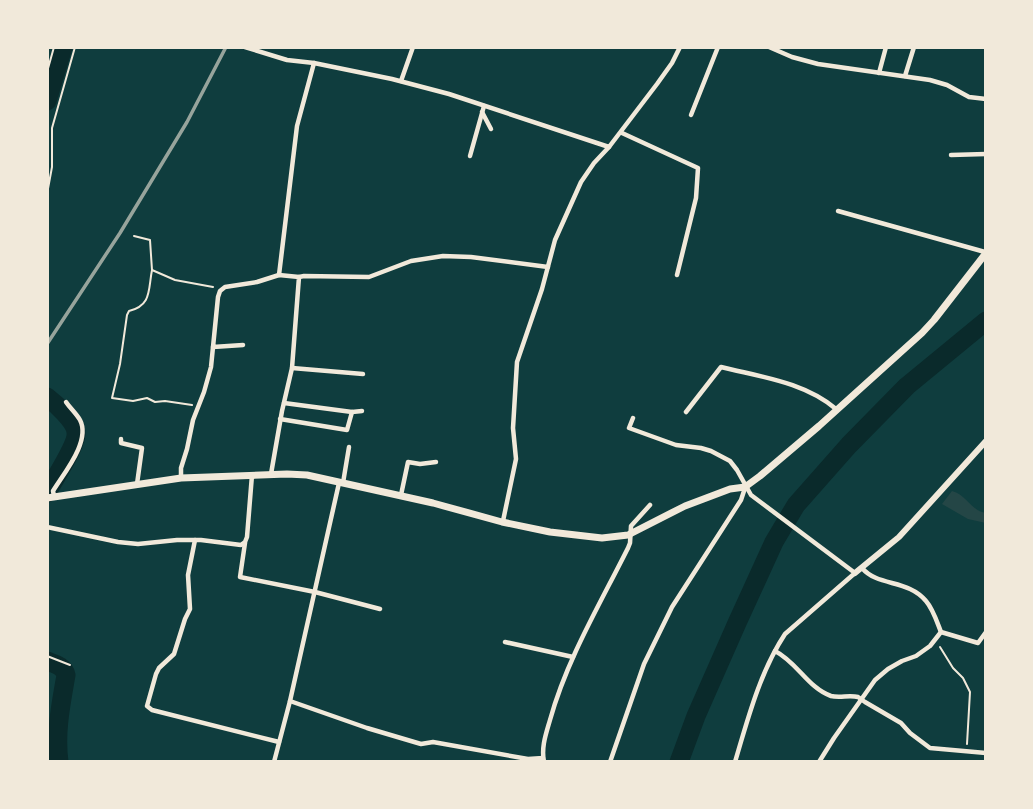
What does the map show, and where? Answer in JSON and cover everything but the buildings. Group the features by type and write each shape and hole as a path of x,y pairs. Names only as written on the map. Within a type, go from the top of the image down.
{"main road":[{"path":"51,498 181,478 307,475 551,532 602,538 631,534 685,506 745,486 760,476 922,333 986,253"}],"street":[{"path":"246,47 287,60 401,81 609,147"},
{"path":"401,81 413,47"},
{"path":"502,522 516,459 513,428 516,362 530,327 555,240 581,181 621,133 672,63 680,47"},
{"path":"691,115 718,47"},
{"path":"769,47 805,62 930,80 947,85 969,97 986,99"},
{"path":"879,73 886,47"},
{"path":"905,76 914,47"},
{"path":"279,275 297,126 314,63"},
{"path":"483,109 491,129"},
{"path":"470,156 483,109"},
{"path":"621,133 698,168 696,198 677,275"},
{"path":"951,155 986,155"},
{"path":"838,211 986,253"},
{"path":"181,478 193,420 211,367 218,297 220,290 225,287 279,275 369,277 411,261 443,256 548,267"},
{"path":"270,475 292,368 299,277"},
{"path":"213,348 243,345"},
{"path":"686,412 721,367 793,385 826,401 837,410"},
{"path":"292,368 363,374"},
{"path":"51,498 81,444 83,432 81,422 66,402"},
{"path":"284,402 352,412 362,411"},
{"path":"280,419 347,430 352,412"},
{"path":"633,418 629,428 676,445 711,450 730,461 751,495 855,573"},
{"path":"121,439 121,443 142,448 137,484"},
{"path":"735,762 766,670 785,634 899,537 986,441"},
{"path":"274,762 349,447"},
{"path":"400,496 408,462 436,462"},
{"path":"252,475 247,537 240,577 315,592 380,610"},
{"path":"610,762 644,664 666,619 683,587 741,500 745,486"},
{"path":"290,701 421,744 433,742 543,760 542,746 557,695 573,657 628,548 631,526 650,505"},
{"path":"47,527 101,540 138,544 177,540 241,545 245,542"},
{"path":"195,540 188,575 190,609 174,654 156,674 146,706 152,710 279,742"},
{"path":"862,568 868,575 910,587 919,593 928,603 941,632 978,643 986,632"},
{"path":"819,762 875,680 888,669 930,646 941,632"},
{"path":"505,642 573,657"},
{"path":"775,651 787,658 815,686 833,697 853,695 861,699 901,723 930,748 986,753"}],"path":[{"path":"47,72 54,47"},
{"path":"47,194 52,167 52,128 75,47"},
{"path":"134,236 150,240 152,270 147,299 140,308 129,311 127,315 112,398 133,401 147,398 155,402 165,401 198,408"},
{"path":"152,270 175,280 220,290"},
{"path":"936,639 970,692 967,716 968,752"},
{"path":"47,656 70,665"}],"shaded area":[{"path":"952,491 986,513 986,523 968,519 942,504"}],"waterway":[{"path":"47,101 63,47"},
{"path":"679,762 737,623 774,542 796,505 849,445 907,386 986,321"},
{"path":"47,397 69,418 76,432 70,453 47,493"},
{"path":"47,661 61,667 66,675 58,729 59,762"}],"railway":[{"path":"47,344 120,233 187,122 226,47"}]}
